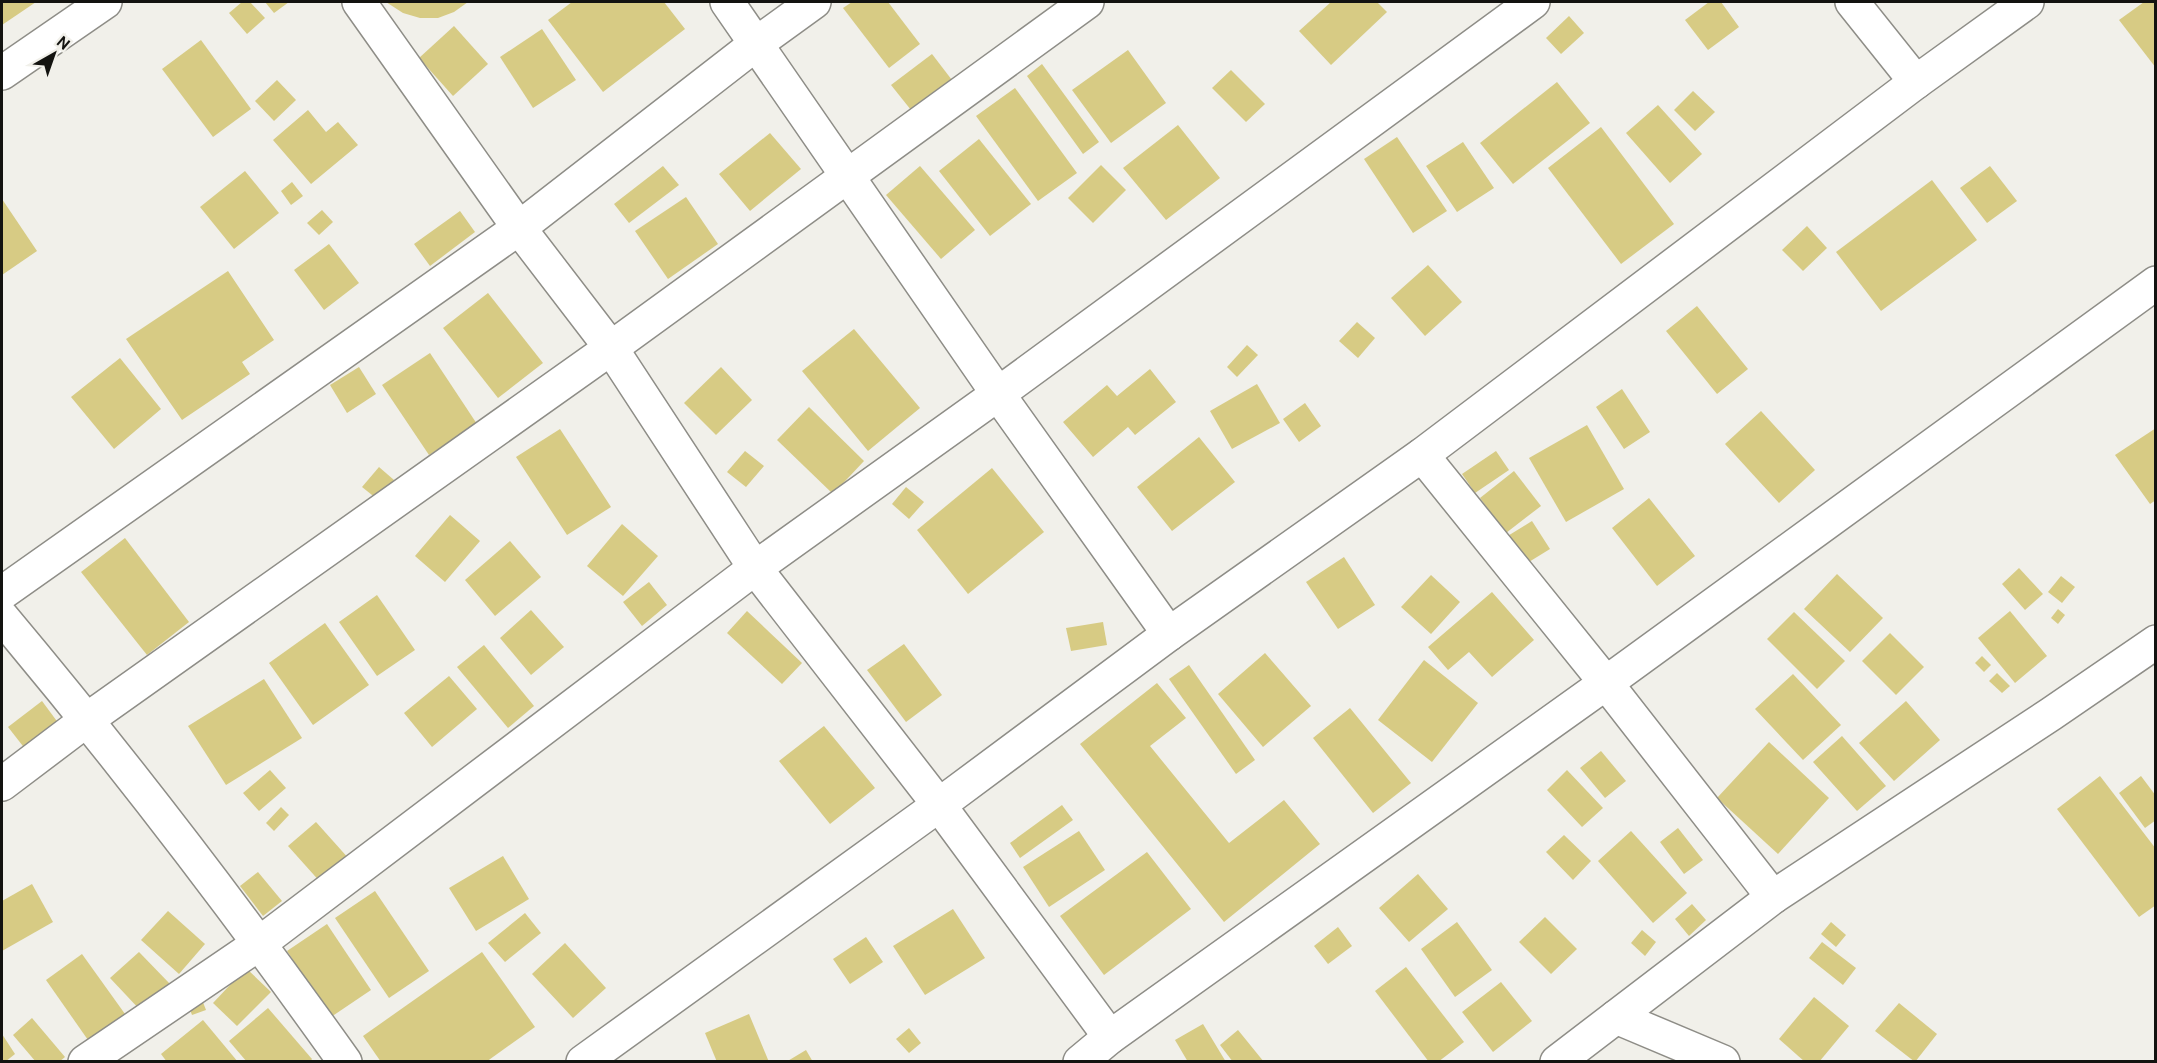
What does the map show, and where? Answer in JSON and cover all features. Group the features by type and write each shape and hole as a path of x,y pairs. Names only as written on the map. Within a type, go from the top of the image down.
{"street":[{"path":"2,73 105,2"},
{"path":"359,2 519,228 611,348 755,568 939,805 1110,1037"},
{"path":"727,2 998,394 1169,634"},
{"path":"2,592 519,228 756,44 814,2"},
{"path":"2,784 87,719 611,348 1087,2"},
{"path":"85,1062 260,943 755,568 998,394 1533,2"},
{"path":"1852,2 1916,82"},
{"path":"583,1062 939,805 1169,634 1422,455 1916,82 2027,2"},
{"path":"1080,1062 1110,1037 1606,683 2156,283"},
{"path":"1422,455 1606,683 1773,897"},
{"path":"2,616 87,719 260,943 345,1062"},
{"path":"1557,1062 1773,897 2156,642"},
{"path":"1616,1017 1723,1062"}],"building":[{"path":"2,2 36,2 2,25"},
{"path":"242,2 250,2 265,18 247,34 229,13"},
{"path":"265,2 289,2 274,13"},
{"path":"386,2 468,2 454,12 438,18 420,18 403,13"},
{"path":"572,2 664,2 685,29 603,92 548,20"},
{"path":"852,2 888,2 920,44 889,68 843,8"},
{"path":"1331,2 1377,2 1387,12 1331,65 1299,31"},
{"path":"1709,2 1721,2 1739,27 1708,50 1685,20"},
{"path":"2144,2 2156,2 2156,68 2119,20"},
{"path":"1569,16 1584,33 1561,54 1546,38"},
{"path":"454,26 488,64 453,96 419,58"},
{"path":"542,29 576,80 533,108 500,57"},
{"path":"201,40 251,109 213,137 162,69"},
{"path":"1128,50 1166,103 1111,143 1072,90"},
{"path":"932,54 955,84 915,115 891,85"},
{"path":"1042,64 1099,142 1083,154 1027,76"},
{"path":"1231,70 1265,104 1246,122 1212,88"},
{"path":"277,80 296,100 274,121 255,101"},
{"path":"1557,82 1590,123 1513,184 1480,143"},
{"path":"1015,88 1077,173 1038,201 976,116"},
{"path":"1693,91 1715,112 1695,131 1674,110"},
{"path":"1658,105 1702,154 1670,183 1626,133"},
{"path":"308,110 326,132 338,122 358,145 311,184 273,140"},
{"path":"1178,125 1220,178 1166,220 1123,168"},
{"path":"1601,127 1674,224 1621,264 1548,168"},
{"path":"770,133 801,169 750,211 719,174"},
{"path":"1397,137 1447,211 1413,233 1364,159"},
{"path":"979,139 1031,204 990,236 939,171"},
{"path":"1463,142 1494,188 1457,212 1426,166"},
{"path":"1101,165 1126,190 1093,223 1068,198"},
{"path":"663,166 679,185 629,223 614,204"},
{"path":"920,166 975,230 941,259 886,195"},
{"path":"1990,166 2017,201 1987,223 1960,188"},
{"path":"245,171 279,213 234,249 200,207"},
{"path":"1932,180 1977,240 1881,311 1836,252"},
{"path":"292,182 303,196 291,205 281,191"},
{"path":"686,197 718,244 668,279 635,231"},
{"path":"2,199 37,251 2,275"},
{"path":"322,210 333,222 319,235 307,223"},
{"path":"460,211 475,232 430,266 414,244"},
{"path":"1807,226 1827,248 1803,271 1782,250"},
{"path":"329,244 359,283 324,310 294,270"},
{"path":"1428,265 1462,302 1425,336 1391,298"},
{"path":"228,271 274,340 242,362 250,374 182,420 126,339"},
{"path":"488,293 543,363 498,398 443,328"},
{"path":"1697,306 1748,369 1717,394 1666,331"},
{"path":"1357,322 1375,338 1358,358 1339,341"},
{"path":"854,329 920,408 868,451 802,371"},
{"path":"1247,345 1258,355 1237,377 1227,367"},
{"path":"430,353 477,424 429,455 382,385"},
{"path":"120,358 161,409 114,449 71,397"},
{"path":"359,367 376,394 347,413 330,385"},
{"path":"721,367 752,400 716,435 684,403"},
{"path":"1150,369 1176,402 1135,435 1128,427 1093,457 1063,422 1107,385 1117,396"},
{"path":"1257,384 1280,423 1232,449 1210,411"},
{"path":"1622,389 1650,432 1624,449 1596,407"},
{"path":"1305,403 1321,426 1299,442 1283,419"},
{"path":"809,407 864,461 833,494 777,440"},
{"path":"1761,411 1815,470 1779,503 1725,444"},
{"path":"1587,425 1624,489 1566,522 1529,458"},
{"path":"2156,428 2156,500 2150,504 2115,455"},
{"path":"560,429 611,507 567,535 516,457"},
{"path":"1199,437 1235,482 1172,531 1137,487"},
{"path":"745,451 764,466 746,487 727,472"},
{"path":"1496,451 1509,470 1475,493 1462,474"},
{"path":"379,467 394,480 377,499 362,487"},
{"path":"992,468 1044,532 968,594 917,530"},
{"path":"1514,471 1541,506 1506,533 1480,498"},
{"path":"906,487 924,502 909,519 892,504"},
{"path":"1649,498 1695,556 1657,586 1612,528"},
{"path":"450,515 480,541 445,582 415,556"},
{"path":"1532,521 1550,549 1524,565 1506,537"},
{"path":"622,524 658,556 623,596 587,566"},
{"path":"125,538 189,622 147,655 81,572"},
{"path":"510,541 541,577 495,616 465,580"},
{"path":"1344,557 1375,605 1338,629 1306,582"},
{"path":"2019,568 2043,594 2025,610 2002,584"},
{"path":"1837,574 1883,618 1850,652 1804,609"},
{"path":"1431,575 1460,602 1431,634 1401,607"},
{"path":"2061,576 2075,587 2062,603 2048,592"},
{"path":"649,582 667,605 642,626 623,602"},
{"path":"1492,592 1534,640 1492,677 1469,652 1448,670 1428,647"},
{"path":"377,595 415,650 377,676 339,622"},
{"path":"2058,609 2065,615 2058,624 2051,618"},
{"path":"531,610 564,647 531,675 500,638"},
{"path":"747,611 802,663 782,684 727,633"},
{"path":"2010,611 2047,656 2015,683 1978,638"},
{"path":"1794,612 1845,661 1817,689 1767,639"},
{"path":"1103,622 1107,645 1071,651 1066,628"},
{"path":"325,623 369,685 313,725 269,663"},
{"path":"1890,633 1924,667 1896,695 1862,661"},
{"path":"904,644 942,695 906,722 867,670"},
{"path":"484,645 534,706 508,728 457,667"},
{"path":"1265,653 1311,706 1263,747 1218,694"},
{"path":"1982,656 1991,665 1984,672 1975,663"},
{"path":"1424,660 1478,703 1432,762 1378,720"},
{"path":"1189,665 1255,760 1236,774 1169,679"},
{"path":"1997,673 2010,686 2002,693 1989,681"},
{"path":"1793,674 1841,725 1803,760 1755,709"},
{"path":"449,676 477,709 432,747 404,713"},
{"path":"264,679 302,738 226,785 188,726"},
{"path":"1157,683 1186,718 1150,746 1229,843 1284,800 1320,844 1224,922 1080,744"},
{"path":"42,701 59,724 26,750 8,727"},
{"path":"1906,701 1940,740 1894,781 1859,743"},
{"path":"1350,708 1411,783 1373,813 1313,738"},
{"path":"824,726 875,788 830,824 779,761"},
{"path":"1842,736 1886,786 1857,811 1813,762"},
{"path":"1769,742 1829,798 1778,854 1717,798"},
{"path":"1601,751 1626,781 1605,798 1580,768"},
{"path":"270,770 286,788 259,811 243,793"},
{"path":"1567,770 1603,808 1582,827 1547,790"},
{"path":"2100,776 2156,849 2156,905 2139,917 2057,809"},
{"path":"2141,776 2156,796 2156,820 2145,828 2119,793"},
{"path":"1062,805 1073,820 1020,858 1010,843"},
{"path":"281,807 289,815 274,831 266,823"},
{"path":"316,822 350,860 322,884 288,846"},
{"path":"1678,828 1703,860 1684,874 1660,842"},
{"path":"1079,831 1105,870 1049,907 1023,867"},
{"path":"1631,831 1687,893 1653,923 1598,861"},
{"path":"1564,835 1591,861 1573,880 1546,852"},
{"path":"1147,852 1191,909 1104,975 1060,916"},
{"path":"503,856 529,899 476,931 449,888"},
{"path":"258,872 282,901 263,916 240,886"},
{"path":"1418,874 1448,909 1409,942 1379,908"},
{"path":"32,884 53,922 2,951 2,901"},
{"path":"375,891 429,971 389,998 335,918"},
{"path":"1692,904 1706,920 1689,936 1675,919"},
{"path":"953,909 985,958 925,995 893,946"},
{"path":"168,911 205,944 179,974 141,940"},
{"path":"525,913 541,933 505,962 488,943"},
{"path":"1545,917 1577,949 1551,974 1519,942"},
{"path":"1457,922 1492,970 1455,997 1421,949"},
{"path":"1831,922 1846,935 1836,947 1821,934"},
{"path":"327,924 371,990 331,1017 287,951"},
{"path":"1338,927 1352,946 1328,964 1314,946"},
{"path":"1642,930 1656,942 1645,956 1631,943"},
{"path":"866,937 883,962 850,984 833,959"},
{"path":"1822,942 1856,968 1843,985 1809,958"},
{"path":"565,943 606,988 573,1018 532,974"},
{"path":"139,952 171,985 142,1012 110,978"},
{"path":"482,952 535,1027 486,1062 381,1062 363,1036"},
{"path":"82,954 125,1014 88,1040 46,980"},
{"path":"1406,967 1464,1042 1438,1062 1429,1062 1375,991"},
{"path":"246,968 271,992 237,1026 213,1003"},
{"path":"1501,982 1532,1021 1493,1052 1462,1012"},
{"path":"201,997 206,1010 192,1015 187,1002"},
{"path":"1814,997 1849,1026 1819,1062 1805,1062 1779,1039"},
{"path":"1899,1003 1937,1034 1915,1062 1875,1031"},
{"path":"268,1008 312,1059 310,1062 247,1062 229,1041"},
{"path":"749,1014 769,1062 717,1062 705,1033"},
{"path":"32,1018 65,1057 59,1062 36,1062 13,1035"},
{"path":"203,1020 238,1062 167,1062 161,1054"},
{"path":"1203,1024 1226,1062 1188,1062 1175,1040"},
{"path":"909,1028 921,1043 909,1053 896,1039"},
{"path":"1238,1030 1264,1062 1233,1062 1220,1045"},
{"path":"2,1034 15,1054 5,1062 2,1062"},
{"path":"806,1050 813,1062 786,1062"}]}
